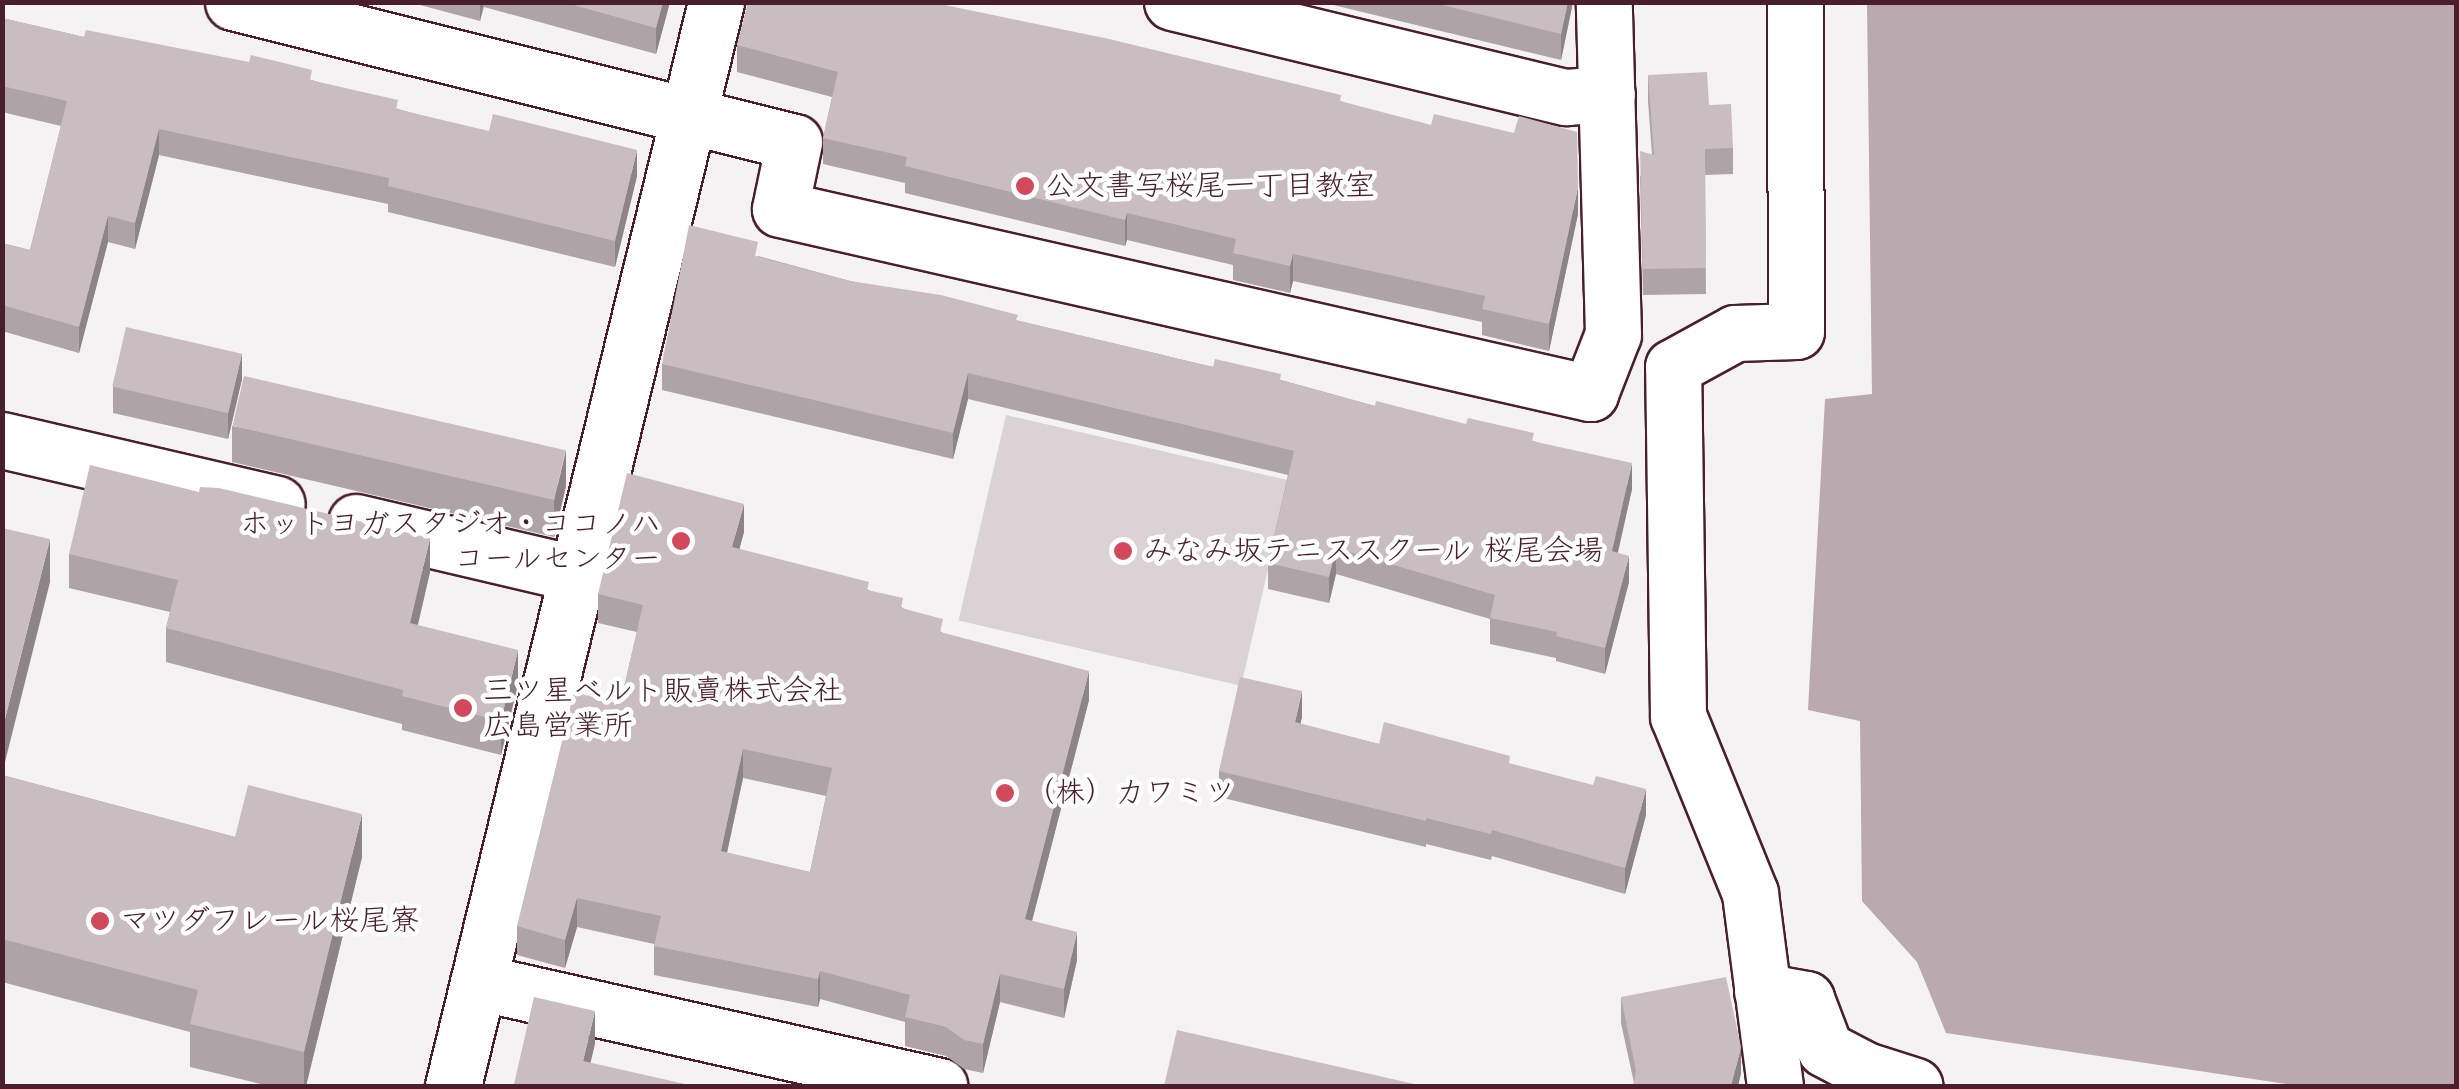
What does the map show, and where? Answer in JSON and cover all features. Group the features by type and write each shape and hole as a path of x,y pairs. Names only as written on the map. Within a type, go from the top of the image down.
{"street":[{"path":"233,2 794,142 780,209 1590,393 1613,334 1604,2"},
{"path":"453,1086 716,2"},
{"path":"1172,2 1566,97 1607,94"},
{"path":"1775,1086 1750,893 1678,716 1673,367 1735,332 1796,331 1795,2"},
{"path":"2,440 577,574"},
{"path":"478,982 939,1086"},
{"path":"1762,991 1806,998 1825,1049 1865,1070 1915,1086"}],"shaded area":[{"path":"1867,3 2456,3 2456,1086 2299,1086 1946,1033 1917,962 1862,901 1860,721 1808,710 1825,399 1872,394"},
{"name":"みなみ坂テニススクール 桜尾会場","path":"1006,415 1289,480 1241,686 959,621"}],"building":[{"path":"563,2 663,2 656,28"},
{"path":"748,2 930,2 1109,39 1341,95 1340,101 1431,125 1434,114 1514,133 1519,116 1577,132 1578,187 1549,324 1482,309 1485,296 1293,254 1290,266 1233,253 1236,239 1127,213 1125,220 905,166 907,157 823,138 838,72 737,45"},
{"path":"1430,2 1568,2 1561,34"},
{"path":"2,18 84,37 86,30 249,62 251,55 312,70 310,80 398,100 396,109 489,131 493,114 637,150 615,241 388,186 389,178 159,129 135,223 108,216 79,327 2,305 2,243 30,250 67,101 2,86"},
{"path":"1707,72 1709,105 1731,104 1733,148 1705,149 1706,268 1643,269 1640,151 1654,155 1648,75"},
{"path":"689,225 758,242 755,256 850,281 941,295 1018,315 1016,320 1213,367 1215,359 1281,374 1280,380 1375,406 1376,401 1466,424 1468,418 1534,433 1532,441 1632,463 1612,551 1629,556 1605,648 1556,636 1557,632 1490,618 1495,595 1336,548 1329,577 1268,563 1294,451 968,373 953,433 662,364"},
{"path":"126,327 242,354 228,413 112,386"},
{"path":"244,376 566,450 554,500 233,426"},
{"path":"90,465 199,492 200,487 219,488 430,538 410,623 518,650 501,721 402,696 403,690 166,628 178,580 69,554"},
{"path":"627,473 744,504 732,547 869,582 867,590 903,598 901,608 943,619 940,632 1089,671 1025,919 1077,932 1064,989 1000,974 983,1044 964,1040 946,1027 905,1017 910,995 820,971 818,979 654,946 661,916 577,898 565,940 517,926 574,692 620,704 643,605 598,594","holes":["743,749 832,768 810,872 721,851"]},
{"path":"2,528 50,539 2,731"},
{"path":"1240,677 1302,691 1295,722 1379,744 1384,722 1510,756 1509,763 1593,785 1596,776 1646,789 1625,868 1492,830 1491,834 1426,821 1219,771"},
{"path":"2,775 235,837 248,785 362,814 304,1052 190,1024 198,990 2,939"},
{"path":"1726,977 1741,1047 1731,1086 1633,1086 1636,1071 1621,997"},
{"path":"534,997 595,1011 583,1061 694,1086 514,1084"},
{"path":"1177,1030 1423,1086 1164,1086"}],"place":[{"name":"公文書写桜尾一丁目教室","path":"1025,186"},
{"name":"ホットヨガスタジオ・ココノハ コールセンター","path":"681,541"},
{"name":"みなみ坂テニススクール 桜尾会場","path":"1123,551"},
{"name":"三ツ星ベルト販賣株式会社 広島営業所","path":"463,708"},
{"name":"（株）カワミツ","path":"1005,793"},
{"name":"マツダフレール桜尾寮","path":"100,921"}]}
